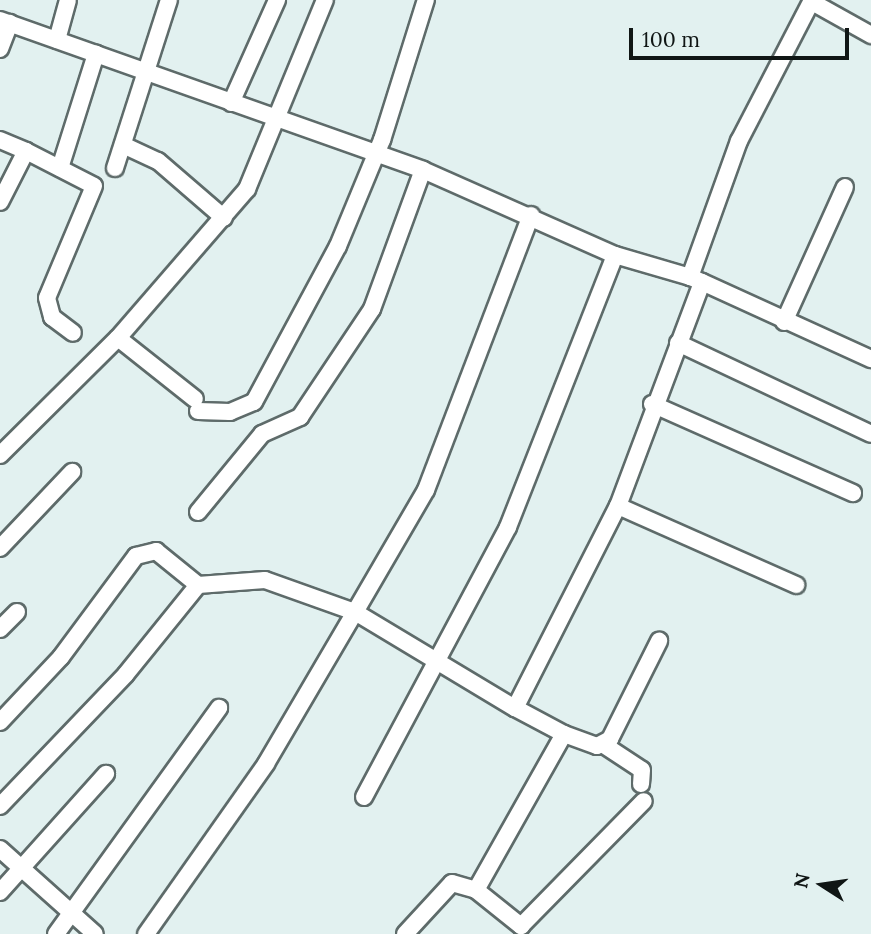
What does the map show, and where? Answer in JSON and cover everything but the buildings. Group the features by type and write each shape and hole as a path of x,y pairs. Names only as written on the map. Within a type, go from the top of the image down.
{"street":[{"path":"57,40 68,0"},
{"path":"115,168 169,0"},
{"path":"231,103 277,0"},
{"path":"1,454 118,338 247,189 279,122 325,0"},
{"path":"118,338 197,405 230,412 254,402 338,246 376,156 426,0"},
{"path":"515,708 618,506 652,404 678,343 739,141 812,1 871,34"},
{"path":"0,49 5,21 279,122 424,170 531,215 615,255 696,279 784,322 871,359"},
{"path":"60,168 96,54"},
{"path":"0,140 94,186 47,298 52,317 73,333"},
{"path":"123,145 158,161 224,218"},
{"path":"0,202 26,151"},
{"path":"198,512 262,434 300,417 372,309 424,170"},
{"path":"784,322 845,187"},
{"path":"146,934 266,764 426,490 531,215"},
{"path":"364,797 508,527 615,255"},
{"path":"678,343 871,434"},
{"path":"652,404 853,493"},
{"path":"0,548 72,472"},
{"path":"618,506 796,585"},
{"path":"0,722 61,657 136,556 156,551 198,585 265,580 355,612 437,658 515,708 564,734 604,745 642,770 641,783"},
{"path":"0,806 126,674 198,585"},
{"path":"0,629 17,612"},
{"path":"604,745 659,641"},
{"path":"56,934 219,708"},
{"path":"476,890 564,734"},
{"path":"0,892 106,774"},
{"path":"405,934 452,883 476,890 517,930 644,802"},
{"path":"0,849 95,934"}]}
